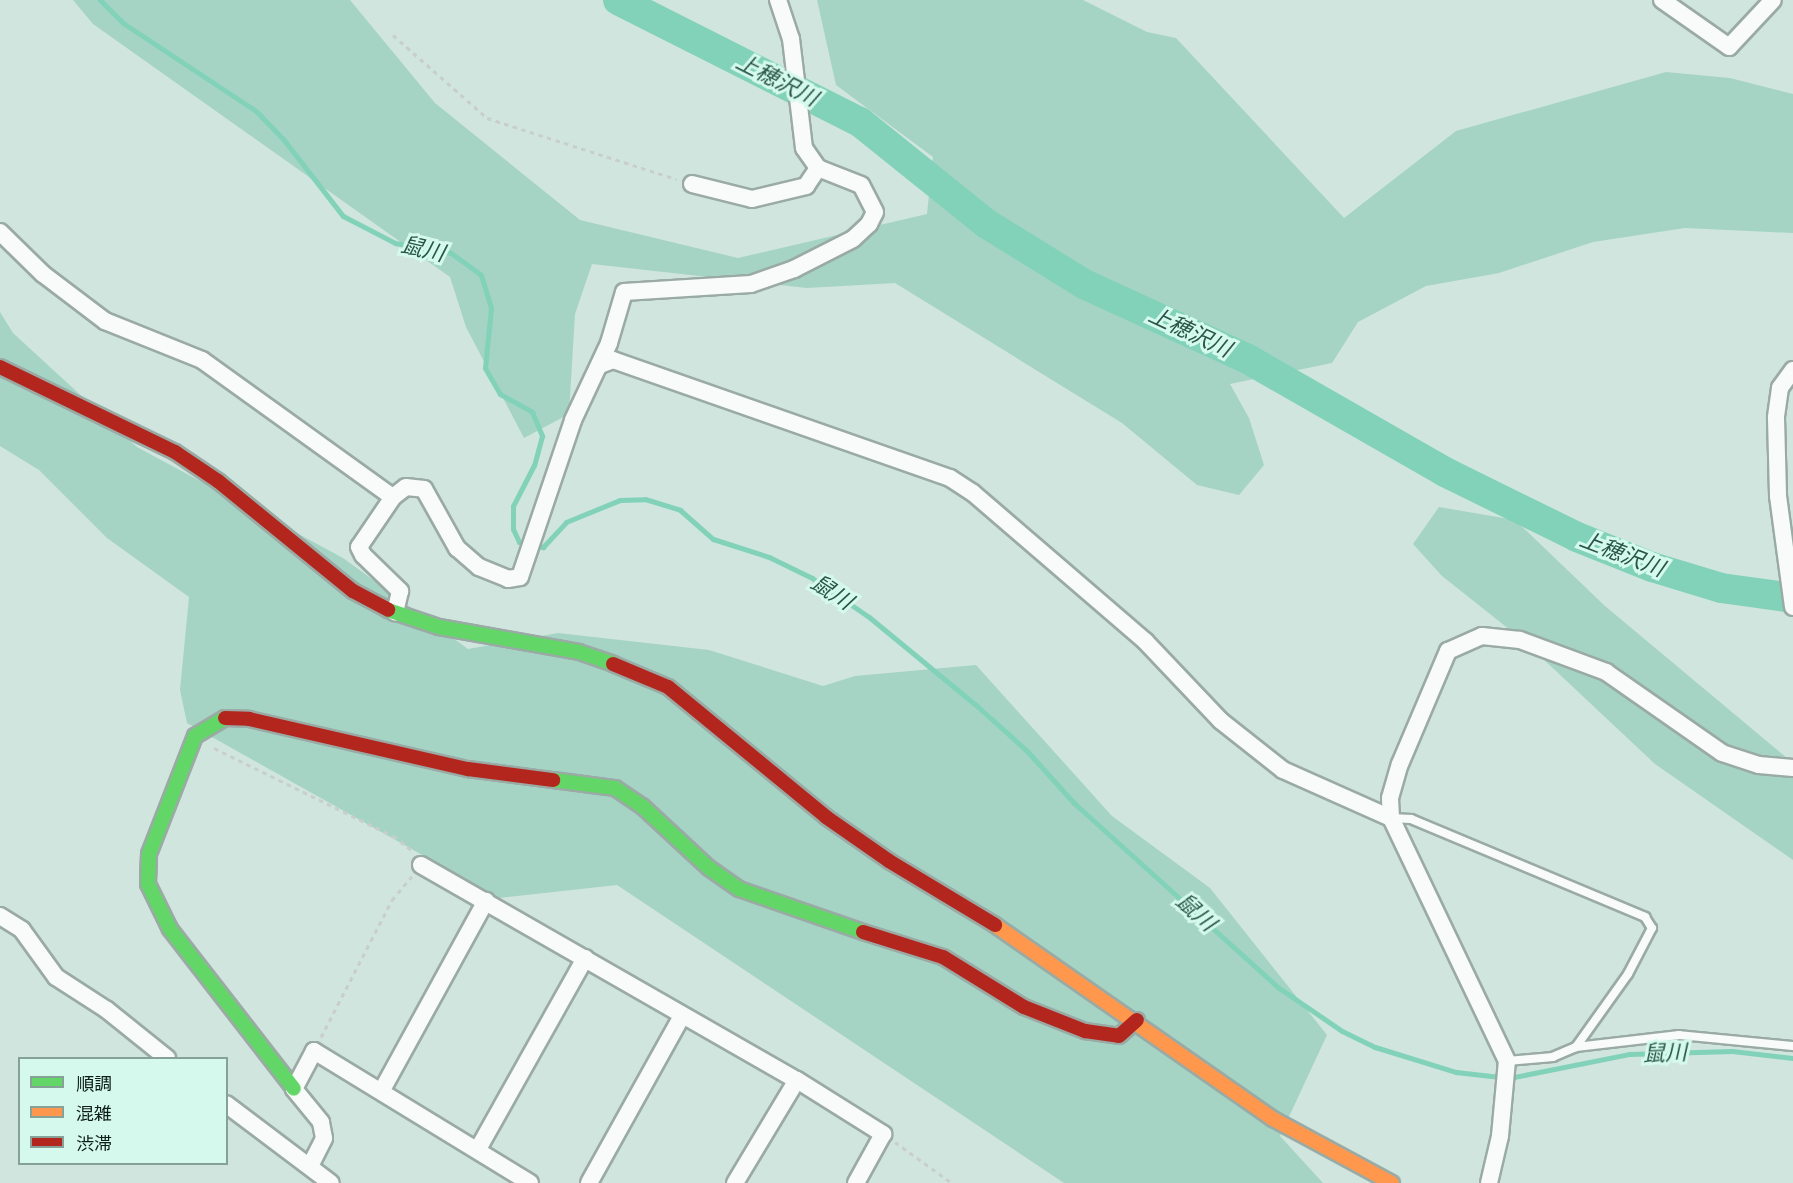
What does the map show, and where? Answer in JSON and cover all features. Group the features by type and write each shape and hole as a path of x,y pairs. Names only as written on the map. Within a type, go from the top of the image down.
{"street":[{"path":"395,612 400,591 363,555 359,547 393,497 406,487 424,489 458,548 479,567 508,579 520,577 530,556 573,420 600,365 624,292 751,284 794,268 853,239 869,224 875,212 872,200 861,185 818,168 804,148 791,39 778,0"},
{"path":"1662,0 1729,47 1773,0"},
{"path":"692,184 752,199 806,186 818,168"},
{"path":"0,232 43,274 105,321 202,360 393,497"},
{"path":"600,365 613,360 950,478 973,493 1145,641 1221,721 1283,770 1391,818"},
{"path":"0,367 175,452 218,481 353,591 395,612 439,627 579,652 644,674 668,687 826,817 1137,1020 1273,1119 1392,1183"},
{"path":"1793,370 1780,388 1776,418 1778,496 1793,607"},
{"path":"1490,1183 1507,1064 1391,818 1390,798 1400,764 1448,651 1482,636 1520,640 1606,672 1722,753 1759,765 1793,768"},
{"path":"310,1166 324,1137 321,1122 170,929 148,884 149,854 195,735 219,718 249,718 468,769 608,786 642,806 708,868 739,889 782,907 943,957 1024,1007 1085,1031 1119,1035 1137,1020"},
{"path":"421,865 797,1080 883,1134 856,1183"},
{"path":"382,1090 486,901"},
{"path":"0,916 22,930 56,977 107,1011 164,1057"},
{"path":"478,1149 585,958"},
{"path":"589,1183 682,1016"},
{"path":"294,1089 314,1050 530,1183"},
{"path":"735,1183 797,1080"},
{"path":"228,1105 331,1183"}],"lane":[{"path":"1391,818 1411,819 1645,917 1652,928 1628,974 1576,1047"},
{"path":"1507,1064 1553,1057 1576,1047 1679,1035 1793,1047"}],"path":[{"path":"393,35 487,118 692,184"},
{"path":"195,735 331,808 393,836 418,854 421,865 392,900 314,1050"},
{"path":"883,1134 952,1183"}],"green space":[{"path":"73,0 350,0 435,103 580,220 738,258 927,214 933,157 836,85 817,0 1083,0 1147,32 1176,38 1344,218 1456,131 1666,72 1730,78 1793,94 1793,233 1685,228 1593,242 1499,273 1426,286 1358,322 1332,363 1230,384 1249,418 1264,465 1239,495 1197,485 1122,423 895,283 807,288 592,264 575,314 569,414 524,438 466,327 450,277 93,24"},
{"path":"0,312 13,333 137,447 343,558 468,649 558,633 709,650 823,686 855,676 976,665 1112,816 1210,888 1327,1035 1280,1136 1323,1183 1064,1183 617,885 499,898 187,723 180,690 189,597 107,538 39,470 0,446"},
{"path":"1439,507 1515,520 1605,606 1793,763 1793,860 1655,764 1524,641 1442,576 1413,544"}],"waterway":[{"name":"鼠川","path":"100,0 123,23 256,111 284,140 343,216 395,243 451,253 481,275 491,308 485,368 500,394 532,412 542,436 534,465 513,506 513,529 519,542 543,547 566,522 620,500 645,499 680,510 713,539 769,557 812,578 869,617 977,706 1028,752 1074,803 1279,988 1342,1031 1375,1047 1456,1072 1509,1078 1629,1054 1732,1051 1793,1058"},
{"name":"上穂沢川","path":"618,0 860,122 987,224 1084,284 1246,358 1445,472 1577,537 1652,567 1721,588 1793,598"}],"traffic: fast":[{"path":"388,610 439,627 579,652 613,664"},
{"path":"225,718 195,736 149,854 148,884 170,929 294,1089"},
{"path":"553,780 615,788 642,806 709,868 739,889 863,932"}],"traffic: slow":[{"path":"995,925 1273,1119 1392,1183"}],"traffic: jam":[{"path":"0,367 175,452 218,481 353,591 388,610"},
{"path":"613,664 668,687 826,817 889,861 995,925"},
{"path":"225,718 249,719 468,769 553,780"},
{"path":"863,932 943,957 1024,1007 1085,1031 1119,1036 1137,1020"}]}
